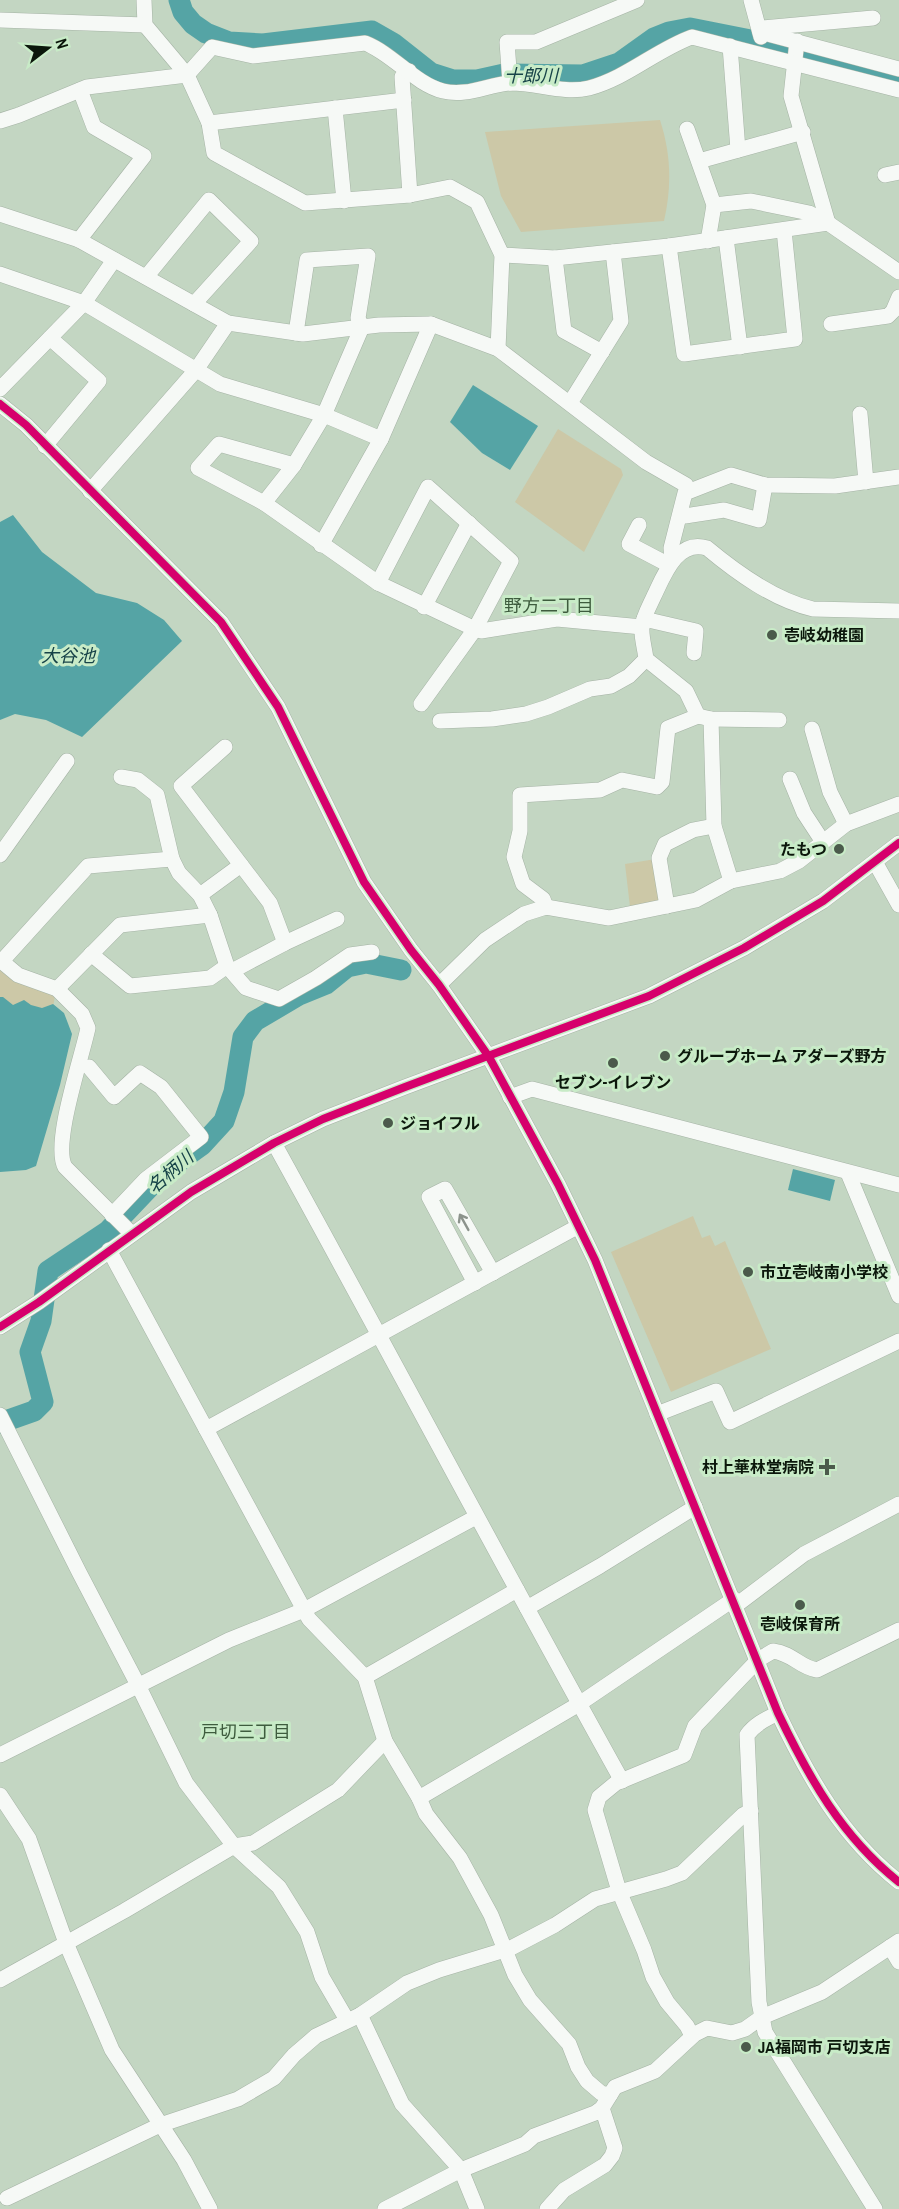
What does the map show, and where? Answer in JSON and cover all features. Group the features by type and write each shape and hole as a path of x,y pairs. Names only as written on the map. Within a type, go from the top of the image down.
{"street":[{"path":"144,0 145,25 187,75 209,123 214,153 306,203 410,195 450,187 477,202 502,255 498,349"},
{"path":"510,83 507,42 536,42 637,0"},
{"path":"752,0 765,54"},
{"path":"759,30 873,18"},
{"path":"0,20 145,25"},
{"path":"759,30 899,69"},
{"path":"0,121 19,116 87,87 187,75 212,47 253,56 366,43 379,48 428,84 444,91 467,92 510,83 553,88 588,88 634,69 672,44 692,37 899,90"},
{"path":"797,41 791,96 828,223"},
{"path":"730,46 738,150"},
{"path":"409,71 402,77 410,195"},
{"path":"79,240 144,156 94,128 81,90"},
{"path":"209,123 404,100"},
{"path":"335,108 344,201"},
{"path":"687,129 714,205 708,241"},
{"path":"699,161 803,132"},
{"path":"146,278 209,200 251,241 194,304"},
{"path":"714,205 751,201 809,213 828,223 899,272"},
{"path":"0,214 79,240 228,323 296,333 431,324 498,349 646,462 686,485 689,491"},
{"path":"502,255 555,258 708,241 828,223"},
{"path":"669,246 684,354 795,339 784,230"},
{"path":"726,238 740,346"},
{"path":"570,403 621,321 613,252"},
{"path":"264,503 294,465 324,416 362,327 358,318 368,256 307,260 296,333"},
{"path":"555,258 564,331 602,352"},
{"path":"0,389 84,303 114,260"},
{"path":"0,274 84,303 220,384 324,416 381,439"},
{"path":"831,324 888,316 893,311 899,297"},
{"path":"90,491 196,370 228,323"},
{"path":"321,545 381,439 431,324"},
{"path":"45,446 99,381 50,338"},
{"path":"0,404 26,425 221,622 278,707 364,882 489,1057 558,1184 595,1260 778,1713 801,1760 831,1810 855,1840 899,1882"},
{"path":"860,414 866,482"},
{"path":"294,465 219,444 198,468 264,503 378,583 424,607 475,629 481,631 557,619 643,623 696,631 694,653"},
{"path":"731,881 714,826 704,718 686,692 646,659 643,623 670,562 671,548 685,494 731,475 765,485 835,486 899,477"},
{"path":"680,515 724,510 759,520 765,485"},
{"path":"378,583 428,487 511,561 475,629 421,704"},
{"path":"424,607 469,523"},
{"path":"639,525 629,544 670,562"},
{"path":"670,562 680,553 698,545 706,548 749,581 803,606 813,609 899,611"},
{"path":"440,721 492,719 526,714 590,689 611,686 629,676 646,659"},
{"path":"546,907 543,899 523,884 514,857 520,831 520,795 600,790 622,780 657,787 662,782 668,728 704,718 780,721"},
{"path":"812,729 830,792 846,824"},
{"path":"225,747 181,786 270,903 285,943"},
{"path":"0,855 67,760"},
{"path":"121,777 138,780 157,795 172,859 179,873 200,895 210,915 229,968 246,988 279,999 350,955 372,952"},
{"path":"790,778 804,813 823,842"},
{"path":"439,985 485,940 524,914 546,907 609,918 696,900 731,881 780,871 799,861 846,824 899,804"},
{"path":"667,906 658,858 665,844 693,830 714,826"},
{"path":"122,1224 191,1192 274,1143 323,1119 649,996 744,948 823,901 899,843"},
{"path":"122,1224 62,1162 62,1146 72,1087 88,1028 82,1014 57,989 18,975 1,960 88,866 172,859"},
{"path":"875,862 899,905"},
{"path":"200,895 241,865"},
{"path":"57,989 120,926 210,915"},
{"path":"91,954 130,986 210,978 337,919"},
{"path":"3,1321 45,1297 109,1250 146,1179 201,1137 161,1087 140,1073 114,1097 89,1067"},
{"path":"510,1098 532,1089 899,1185"},
{"path":"274,1143 622,1781"},
{"path":"848,1173 899,1296"},
{"path":"475,1283 429,1197 445,1189 493,1273"},
{"path":"206,1429 577,1227"},
{"path":"109,1250 309,1619 365,1677 385,1741 420,1798 426,1814 460,1858 491,1915 515,1974 530,2000 569,2044 578,2067 606,2102 615,2148 612,2156 604,2165 564,2190 546,2209"},
{"path":"657,1414 716,1391 730,1422 899,1341"},
{"path":"2,1419 186,1783 234,1845 279,1887 307,1932 322,1977 353,2018 402,2104 460,2170 477,2209"},
{"path":"420,1798 579,1704 734,1603 804,1554 899,1504"},
{"path":"527,1608 695,1507"},
{"path":"0,1755 229,1640 304,1610 476,1517"},
{"path":"365,1677 517,1590"},
{"path":"692,2036 653,1977 619,1891 596,1810 599,1797 622,1781 684,1755 695,1726 758,1660 773,1651 787,1653 808,1668 817,1670 899,1630"},
{"path":"778,1713 763,1720 747,1735 759,2002 765,2032 875,2209"},
{"path":"0,1980 124,1911 234,1845 253,1843 338,1790 385,1741"},
{"path":"0,1795 29,1839 66,1944 112,2050 184,2160 210,2209"},
{"path":"6,2199 160,2125 237,2099 258,2088 274,2078 294,2055 316,2036 353,2018 407,1983 439,1970 505,1950 555,1925 595,1899 682,1873 743,1815 751,1811"},
{"path":"386,2209 460,2170 525,2144 534,2136 606,2102 615,2087 655,2071 692,2036 707,2028 732,2033 745,2029 762,2017 822,1992 895,1944 899,1962"}],"shaded area":[{"path":"660,120 669,170 664,221 521,232 501,196 485,132"},
{"path":"558,429 621,469 623,475 584,552 515,502"},
{"path":"656,859 663,900 630,907 625,864"},
{"path":"0,965 55,996 53,1007 47,1011 20,1010 0,1002"},
{"path":"693,1216 702,1238 710,1235 715,1246 725,1241 771,1349 671,1392 611,1252"}],"water":[{"path":"473,385 538,426 510,470 482,453 450,422"},
{"name":"大谷池","path":"13,515 42,552 96,593 137,603 164,620 182,641 82,737 46,720 15,714 0,720 0,522"},
{"path":"0,997 13,1005 24,1000 42,1008 53,1004 64,1013 72,1034 60,1085 36,1166 26,1170 0,1172"},
{"path":"793,1169 835,1180 830,1201 788,1190"}],"waterway":[{"name":"十郎川","path":"179,0 183,12 193,24 206,33 229,42 263,44 372,31 393,43 431,73 453,80 477,80 504,74 583,75 619,63 654,38 690,28 775,45 899,80"},
{"name":"名柄川","path":"0,1423 34,1411 43,1402 30,1352 41,1321 48,1271 108,1231 163,1173 202,1145 224,1121 234,1092 243,1037 255,1021 299,995 326,984 347,967 366,963 401,970"}],"cycle path":[{"path":"0,404 26,425 221,622 278,707 364,882 489,1057 558,1184 595,1260 778,1713 802,1760 844,1826 860,1846 899,1882"},
{"path":"0,1327 39,1302 191,1192 274,1143 323,1119 649,996 744,948 823,901 899,843"}],"place":[{"name":"壱岐幼稚園","path":"772,635"},
{"name":"たもつ","path":"839,849"},
{"name":"グループホーム アダーズ野方","path":"665,1056"},
{"name":"セブン-イレブン","path":"613,1063"},
{"name":"ジョイフル","path":"388,1123"},
{"name":"市立壱岐南小学校","path":"748,1272"},
{"name":"村上華林堂病院","path":"827,1467"},
{"name":"壱岐保育所","path":"800,1605"},
{"name":"JA福岡市 戸切支店","path":"746,2047"}],"district":[{"name":"野方二丁目","path":"549,605"},
{"name":"戸切三丁目","path":"246,1731"}]}
